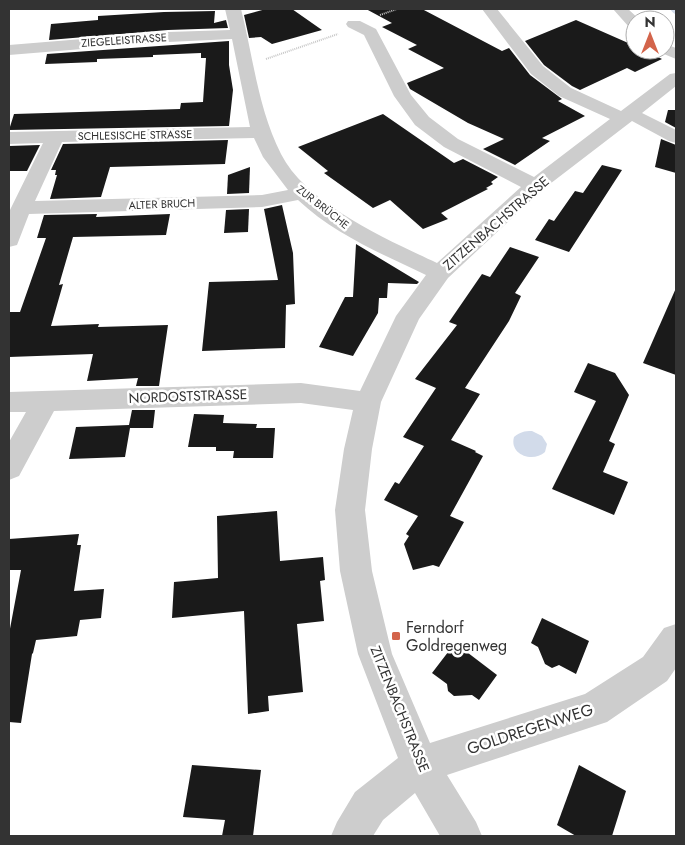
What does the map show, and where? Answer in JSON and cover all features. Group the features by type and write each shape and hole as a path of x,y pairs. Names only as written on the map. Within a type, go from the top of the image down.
{"street":[{"name":"ZUR BRÜCHE","path":"233,9 261,132 278,166 302,193 353,230 440,273"},
{"path":"489,9 536,70 565,92 676,137"},
{"path":"354,24 370,32 403,96 422,120 451,143 535,186"},
{"name":"ZIEGELEISTRASSE","path":"9,50 168,37 240,34"},
{"name":"ZITZENBACHSTRASSE","path":"462,836 420,765 375,654 356,571 350,510 358,449 368,402 408,316 440,273 535,186 628,117 676,78"},
{"name":"SCHLESISCHE STRASSE","path":"9,138 261,132"},
{"path":"9,240 21,208 55,137"},
{"name":"ALTER BRUCH","path":"21,208 262,201 302,193"},
{"name":"NORDOSTSTRASSE","path":"9,402 301,392 368,402"},
{"path":"9,468 46,401"},
{"name":"GOLDREGENWEG","path":"420,765 594,709 655,669 676,640"},
{"path":"351,836 369,806 420,765"}],"path":[{"path":"246,66 336,35 354,24 397,9"}],"water":[{"path":"532,431 542,436 547,444 545,452 529,457 518,453 513,443 514,437 518,434"}],"building":[{"path":"266,9 292,9 322,30 272,44 261,37 249,38 244,15"},
{"path":"366,9 422,9 502,51 509,48 530,75 562,99 558,101 585,116 542,138 550,141 515,165 483,149 504,139 468,123 410,89 407,83 444,68 408,49 417,45 382,27 392,23"},
{"path":"215,11 214,23 226,20 228,28 168,30 49,40 51,24 98,20 98,16"},
{"path":"576,20 625,42 625,60 660,60 635,72 627,68 580,90 544,65 525,41"},
{"path":"229,41 229,65 233,90 229,126 9,130 14,114 180,109 181,103 203,102 206,58 201,58 201,53 97,59 97,62 45,64 47,54"},
{"path":"668,110 676,110 676,128 665,122"},
{"path":"383,114 454,163 463,159 498,177 491,182 493,184 486,188 488,189 441,213 448,219 423,229 390,200 373,208 324,173 328,171 298,147"},
{"path":"661,139 676,145 676,173 655,167"},
{"path":"228,140 225,164 110,167 101,197 50,199 57,175 55,175 56,170 51,170 63,144"},
{"path":"40,145 27,171 9,171 9,146"},
{"path":"602,165 622,170 569,252 535,240 549,219 554,221 575,191 583,193"},
{"path":"250,167 249,193 227,194 228,175"},
{"path":"282,205 293,253 295,304 286,305 285,348 202,351 209,282 278,280 264,209"},
{"path":"249,209 248,232 224,233 226,210"},
{"path":"97,214 96,217 170,214 166,235 73,237 59,285 63,284 51,326 99,324 98,327 168,325 159,386 136,386 138,378 87,381 93,354 9,357 9,312 20,312 46,238 37,238 44,215"},
{"path":"356,244 419,282 417,284 388,283 387,298 379,298 378,313 353,356 319,347 345,297 353,297"},
{"path":"510,247 539,257 515,293 521,296 509,321 465,388 480,394 451,440 483,456 450,516 464,522 439,567 433,565 413,570 404,544 409,536 406,534 418,516 384,500 395,482 399,484 424,446 403,437 436,388 415,379 457,325 449,322 482,274 490,277"},
{"path":"676,288 676,375 643,363"},
{"path":"588,363 615,373 629,395 609,441 615,444 603,472 628,482 614,515 552,489 596,401 574,392"},
{"path":"132,410 155,410 153,428 130,428 125,457 69,459 76,427 129,425"},
{"path":"194,414 224,415 223,423 257,424 256,428 275,428 273,458 233,458 234,451 216,451 216,447 188,447"},
{"path":"277,511 280,561 323,557 325,580 320,581 324,621 297,624 303,692 268,696 269,711 248,714 244,611 172,618 174,582 218,578 217,516"},
{"path":"79,534 77,545 81,545 74,591 104,589 101,618 80,620 77,636 36,640 21,723 9,722 9,634 21,570 9,570 9,539"},
{"path":"542,618 589,641 576,674 559,665 552,668 545,664 538,647 531,643"},
{"path":"455,643 497,675 479,700 472,695 454,696 448,691 447,684 432,673"},
{"path":"192,765 261,770 253,836 222,836 225,820 183,817"},
{"path":"579,765 626,791 612,836 576,836 557,825"}],"place":[{"name":"Ferndorf Goldregenweg","path":"396,636"}]}
